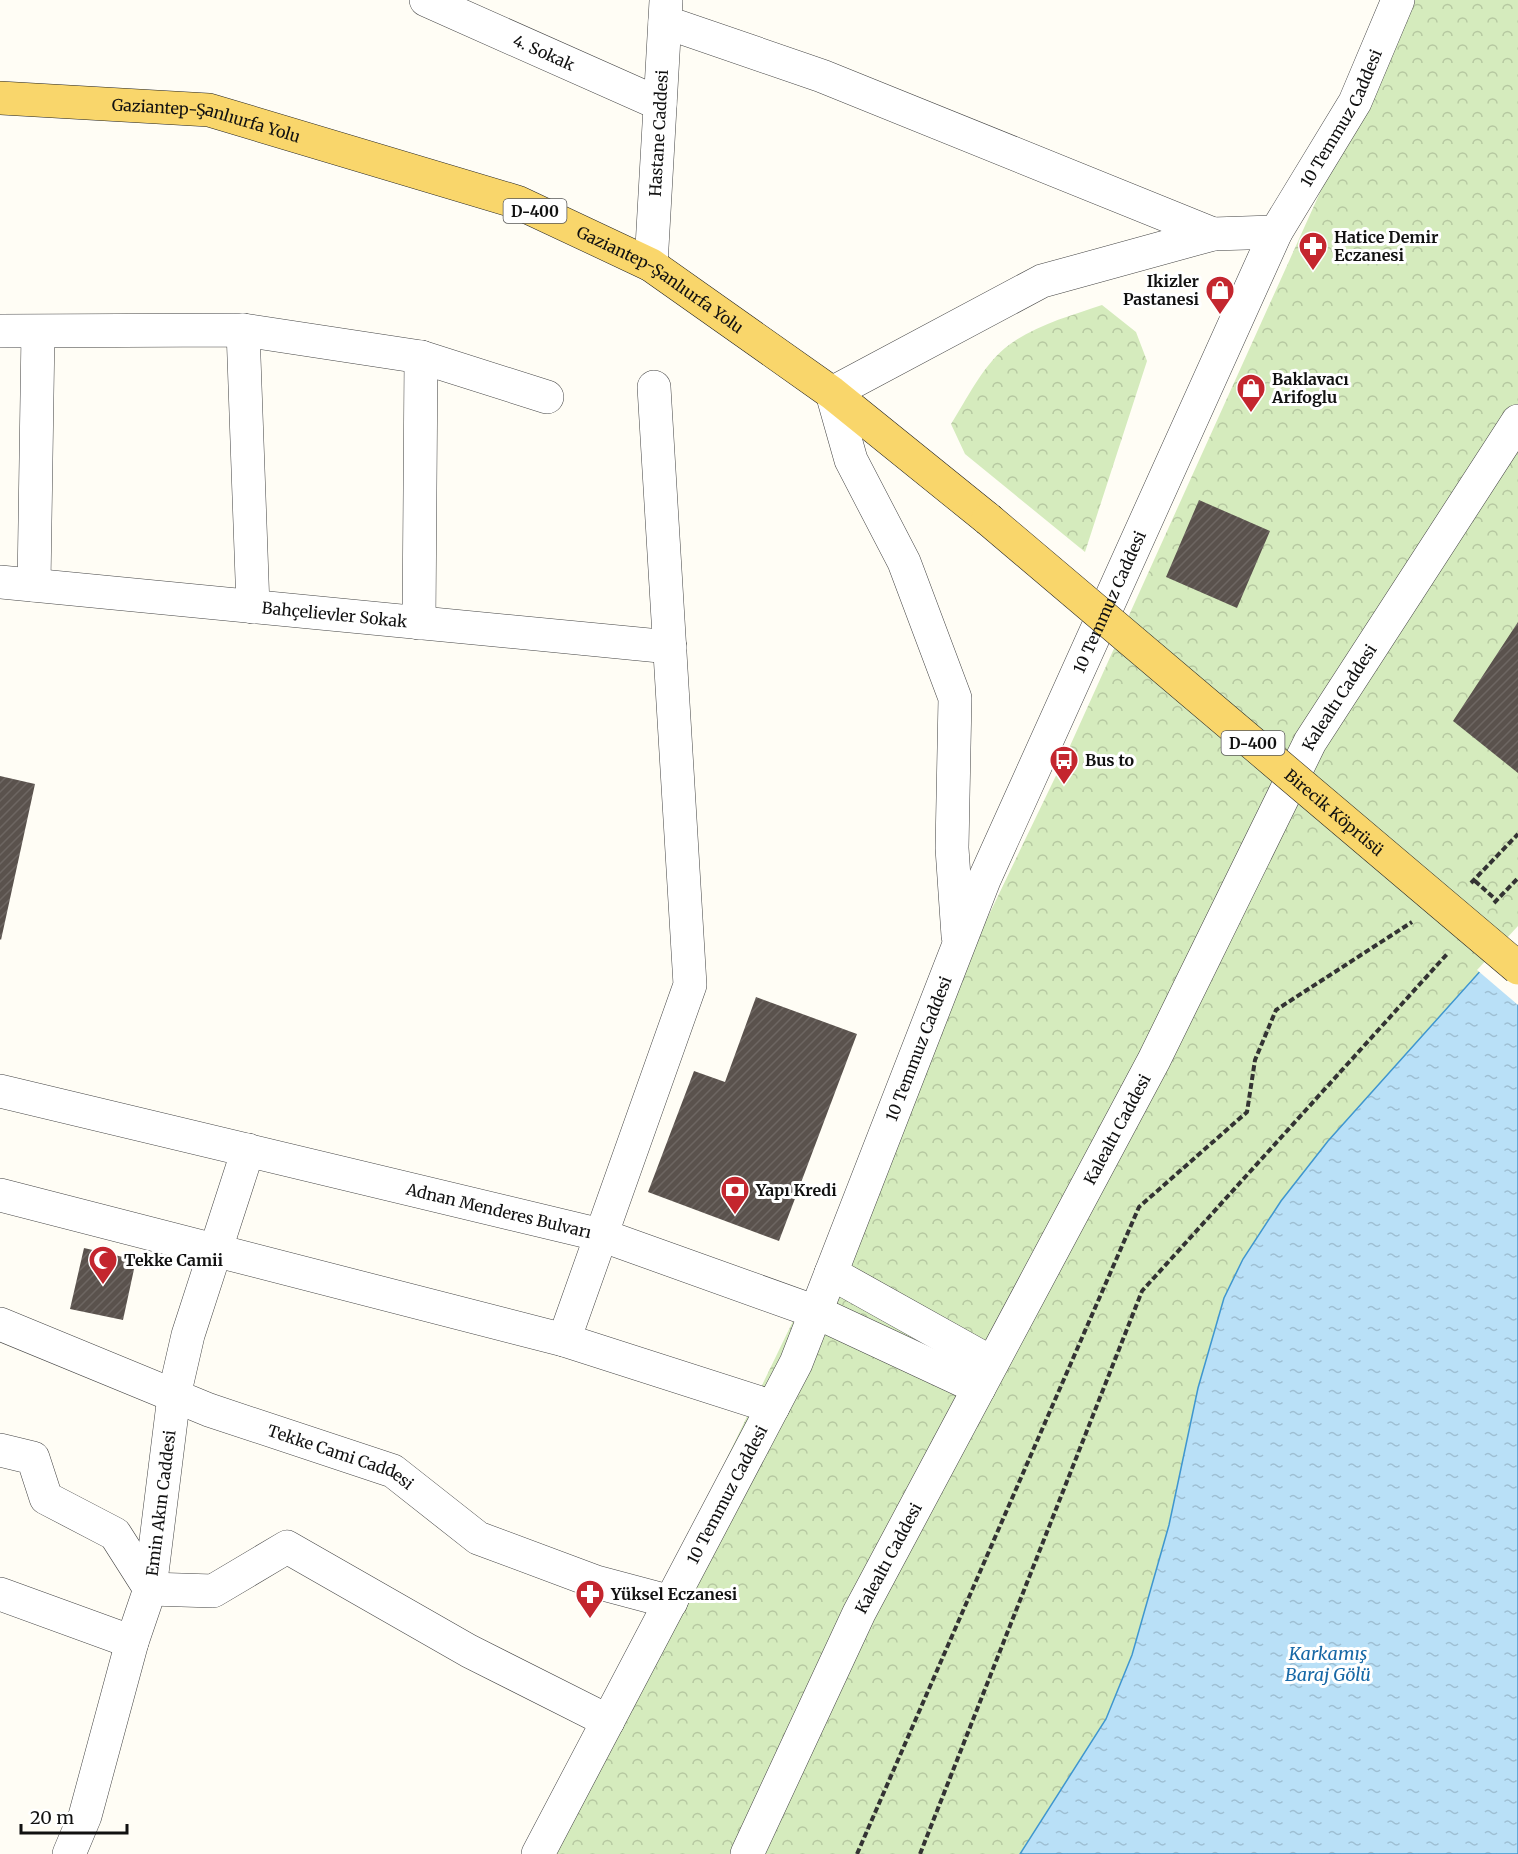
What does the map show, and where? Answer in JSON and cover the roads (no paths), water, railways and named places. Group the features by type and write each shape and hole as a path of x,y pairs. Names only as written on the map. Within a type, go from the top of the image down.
{"main road":[{"name":"Gaziantep-Şanlıurfa Yolu","path":"0,98 209,110 517,202 651,265 832,393 988,519"},
{"name":"Birecik Köprüsü","path":"988,519 1518,968"}],"street":[{"name":"4. Sokak","path":"426,0 660,104"},
{"name":"10 Temmuz Caddesi","path":"538,1854 796,1363 984,880 1276,232 1355,102 1398,0"},
{"name":"Hastane Caddesi","path":"651,265 665,11"},
{"path":"665,11 1213,234"},
{"path":"959,943 952,848 955,698 904,562 851,460 832,393 1042,281 1213,234 1276,232"},
{"path":"243,330 253,607"},
{"path":"0,331 243,330 421,357 547,397"},
{"path":"34,585 38,332"},
{"path":"419,623 421,357"},
{"path":"564,1340 690,985 654,387"},
{"name":"Kalealtı Caddesi","path":"747,1854 859,1613 1154,1060 1310,742 1518,421"},
{"name":"Bahçelievler Sokak","path":"0,582 670,647"},
{"name":"Adnan Menderes Bulvarı","path":"0,1091 601,1235 986,1376"},
{"name":"Emin Akın Caddesi","path":"69,1854 85,1816 132,1642 150,1589 174,1396 188,1335 248,1150"},
{"path":"0,1195 564,1340 773,1407"},
{"path":"831,1273 986,1376"},
{"name":"Tekke Cami Caddesi","path":"0,1324 209,1410 393,1471 478,1538 596,1582 670,1602"},
{"path":"0,1450 33,1458 46,1498 115,1534 150,1589 213,1591 287,1546 469,1651 608,1721"},
{"path":"0,1594 132,1642"}],"water":[{"name":"Karkamış Baraj Gölü","path":"1518,929 1518,1854 1020,1854 1106,1719 1132,1655 1169,1525 1198,1388 1224,1298 1243,1259 1281,1201 1328,1141"}],"place":[{"name":"Hatice Demir Eczanesi","path":"1313,272"},
{"name":"Ikizler Pastanesi","path":"1220,316"},
{"name":"Baklavacı Arifoglu","path":"1251,414"},
{"name":"Bus to","path":"1064,786"},
{"name":"Yapı Kredi","path":"735,1216"},
{"name":"Tekke Camii","path":"103,1286"},
{"name":"Yüksel Eczanesi","path":"590,1620"}]}
